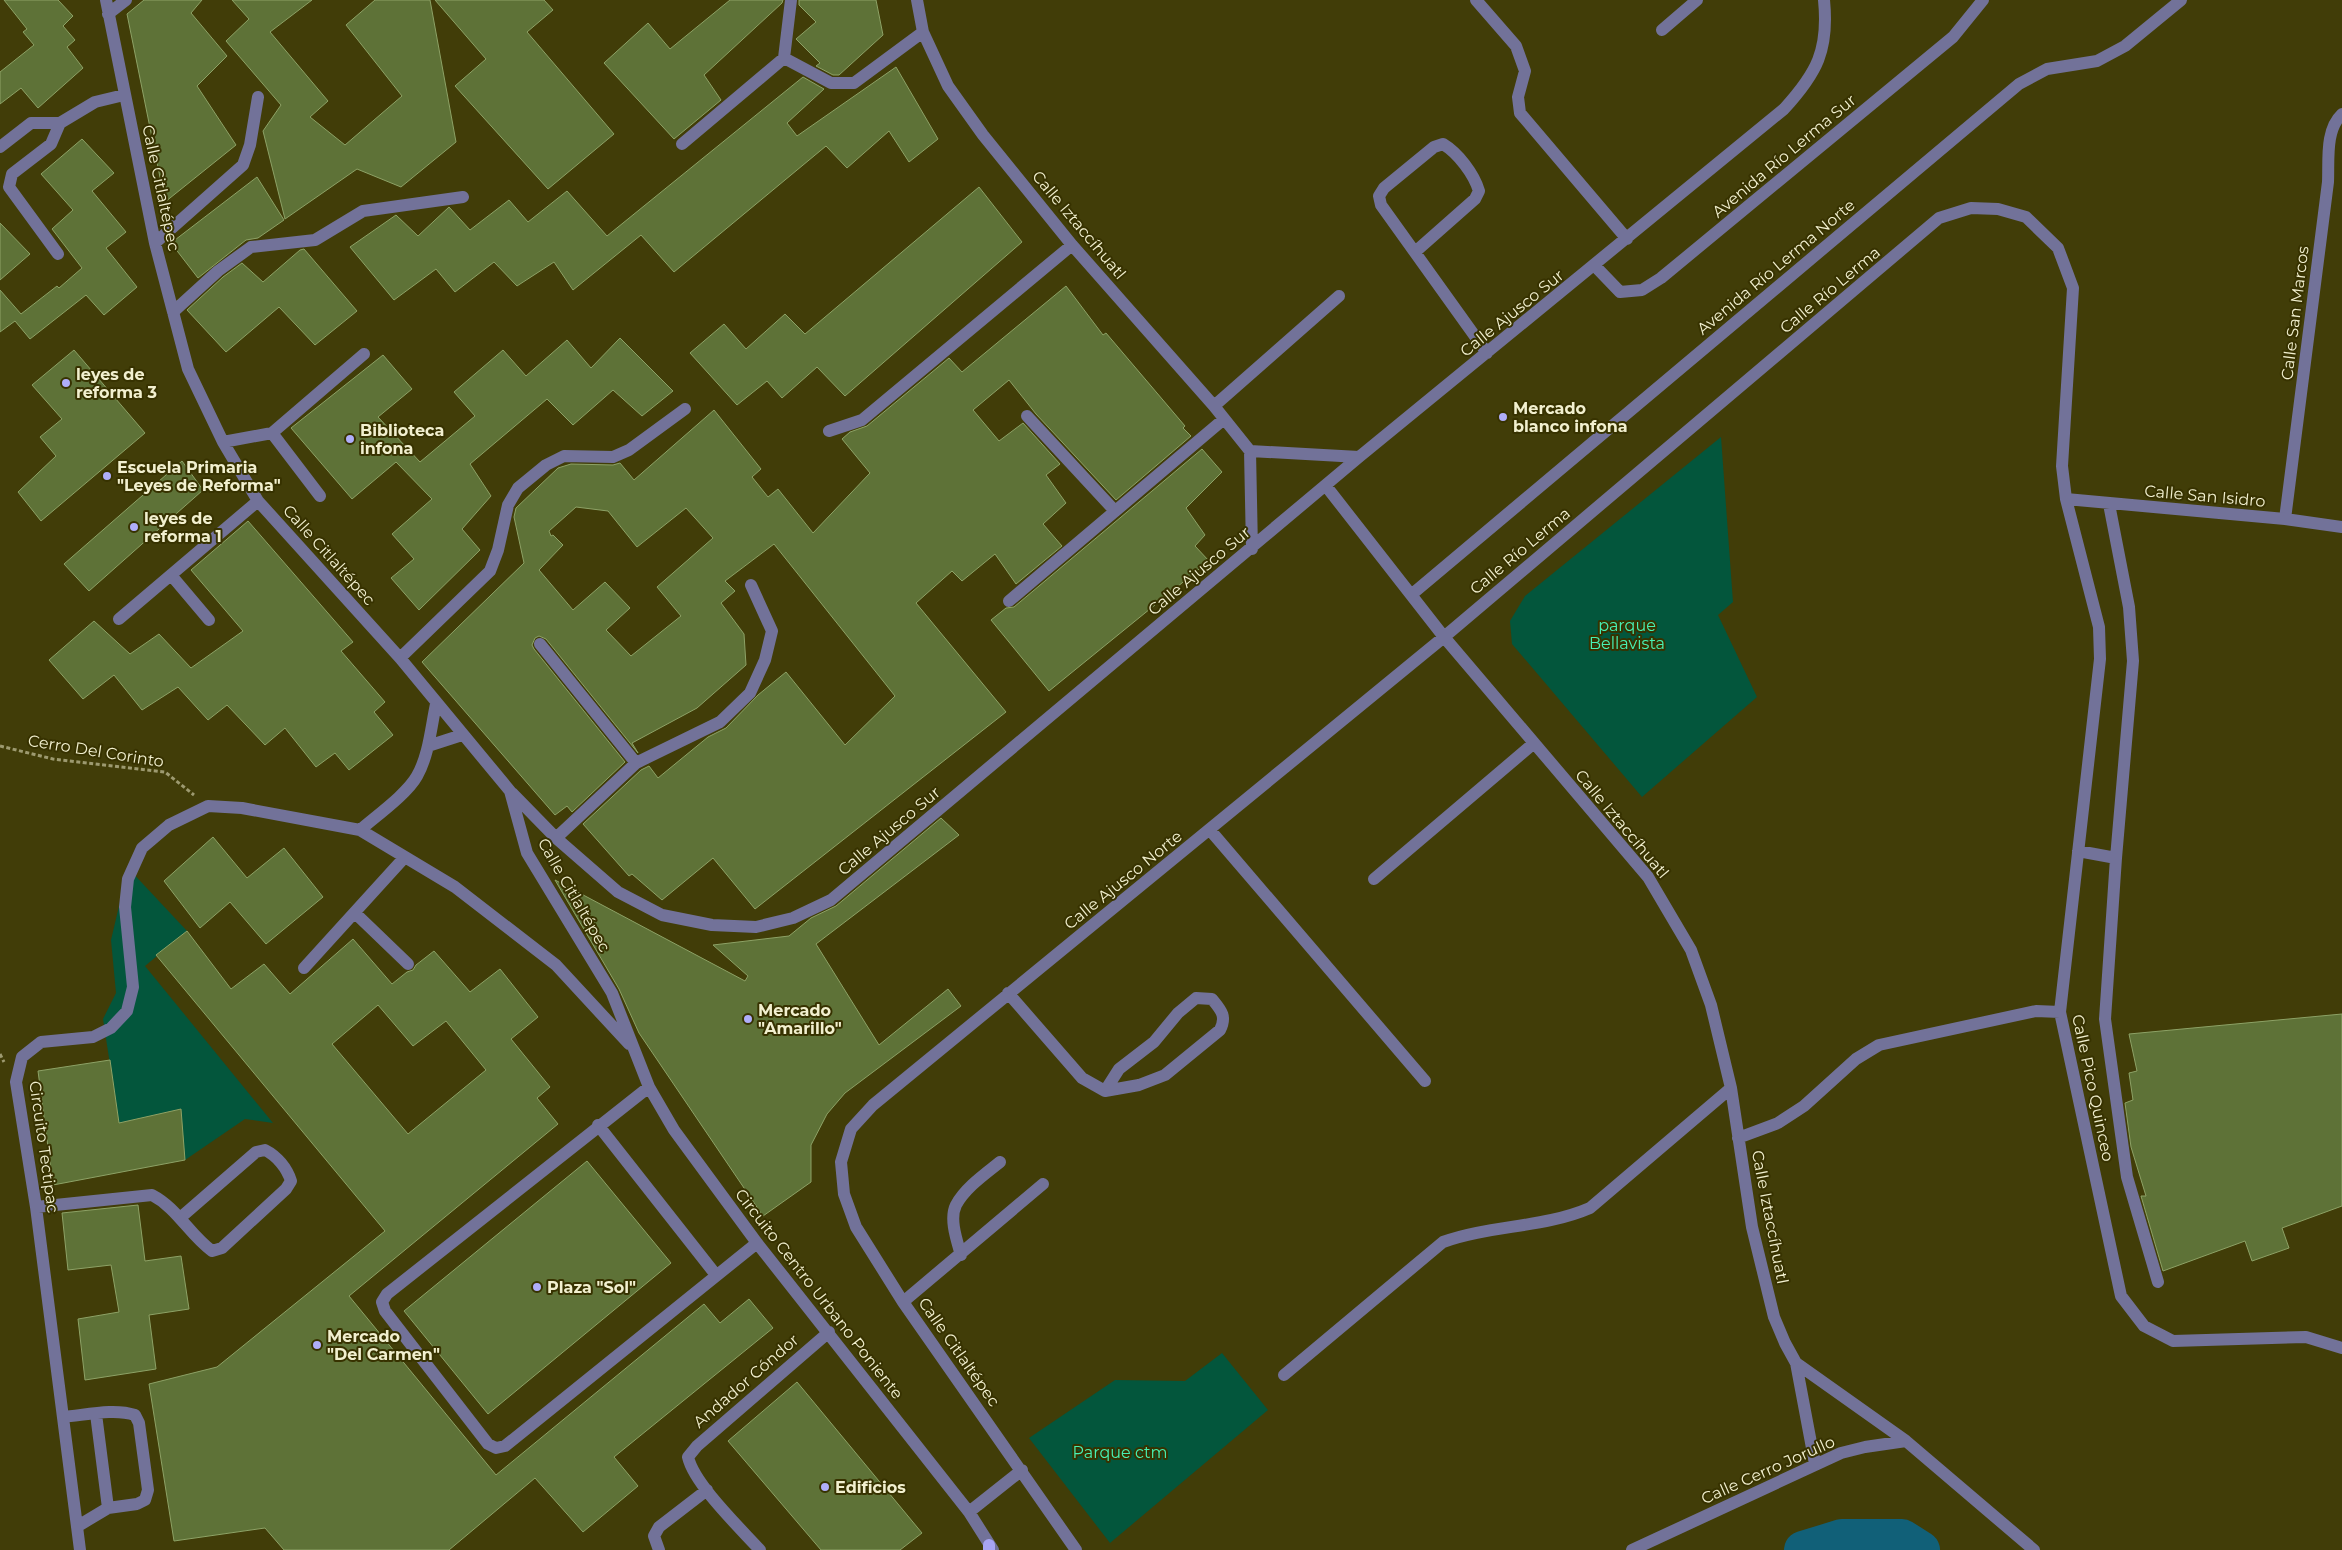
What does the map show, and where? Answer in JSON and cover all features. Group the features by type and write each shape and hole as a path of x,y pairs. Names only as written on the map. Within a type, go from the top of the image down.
{"street":[{"name":"Calle Citlaltépec","path":"106,0 155,243 188,369 223,442 258,501 400,658 436,704 510,791 527,853 612,993 634,1050"},
{"path":"108,14 126,0"},
{"path":"682,144 784,58 790,0"},
{"name":"Calle Iztaccíhuatl","path":"917,0 923,32 948,86 983,135 1072,245 1214,406 1250,451"},
{"path":"1476,0 1516,46 1525,71 1518,98 1520,113 1627,239"},
{"path":"1662,30 1696,0"},
{"name":"Calle Ajusco Sur","path":"510,791 556,838 618,892 662,915 712,925 756,927 793,918 831,900 1359,458 1784,109 1802,89 1818,63 1826,26 1824,0"},
{"name":"Avenida Río Lerma Sur","path":"1595,266 1620,292 1642,290 1661,278 1953,37 1983,0"},
{"name":"Avenida Río Lerma Norte","path":"1411,595 2019,84 2047,69 2097,61 2125,46 2181,0"},
{"path":"784,58 831,82 854,83 923,32"},
{"path":"0,147 31,123 60,123 95,102 124,95"},
{"path":"155,243 242,166 250,145 258,96"},
{"name":"Calle San Marcos","path":"2285,519 2328,182 2329,142 2336,119 2342,114"},
{"path":"58,254 9,186 12,174 51,144 60,123"},
{"path":"1415,252 1475,199 1479,191 1476,182 1452,149 1443,144 1434,147 1402,172 1384,188 1379,196 1382,204 1415,252 1487,353"},
{"path":"2328,182 2342,183"},
{"path":"173,312 218,271 251,247 315,240 363,211 463,197"},
{"name":"Calle Río Lerma","path":"1444,637 1940,218 1971,208 1998,209 2026,217 2058,248 2074,288 2062,466 2066,499"},
{"path":"829,431 862,420 1072,245"},
{"path":"1214,406 1339,296"},
{"path":"223,442 272,433 364,354"},
{"path":"400,658 490,571 498,550 508,505 518,488 546,465 564,456 613,457 629,450 685,409"},
{"path":"1028,416 1115,511"},
{"path":"1009,601 1224,419"},
{"path":"272,433 320,496"},
{"path":"1252,549 1250,451 1359,458"},
{"name":"Calle Iztaccíhuatl","path":"1326,486 1444,637 1648,877 1686,941 1711,1005 1731,1088 1752,1227 1774,1317 1796,1363 1815,1464"},
{"name":"Calle San Isidro","path":"2066,499 2285,519 2342,527"},
{"name":"Calle Pico Quinceo","path":"2066,499 2099,627 2100,659 2060,1012 2121,1296 2144,1326 2173,1341 2306,1337 2342,1348"},
{"path":"119,619 258,501"},
{"path":"2109,504 2129,607 2133,661 2116,858 2105,1019 2127,1177 2158,1282"},
{"path":"171,575 209,620"},
{"path":"556,838 636,763 720,722 750,693 765,660 772,631 751,585"},
{"name":"Calle Ajusco Norte","path":"840,1162 851,1129 873,1105 1444,637"},
{"path":"540,644 636,763"},
{"path":"436,704 428,746 417,777 395,801 360,830 404,858 455,886 556,965 634,1050"},
{"path":"428,746 462,735"},
{"path":"1374,879 1533,744"},
{"name":"Circuito Tectipac","path":"80,1550 36,1206 16,1082 22,1057 41,1042 93,1037 111,1028 127,1011 133,987 126,907 128,879 142,848 169,825 208,806 242,808 360,830"},
{"path":"1210,830 1425,1081"},
{"path":"2078,851 2116,858"},
{"path":"304,968 404,858"},
{"path":"355,913 408,964"},
{"path":"1008,993 1082,1078 1105,1091 1139,1085 1166,1075 1220,1030 1224,1022 1223,1014 1212,999 1196,998 1178,1014 1154,1042 1119,1069 1105,1091"},
{"path":"1738,1138 1778,1123 1804,1106 1856,1059 1879,1046 2036,1011 2060,1012"},
{"name":"Circuito Centro Urbano Poniente","path":"634,1050 649,1087 674,1130 757,1243 968,1512 990,1548"},
{"path":"649,1087 598,1125 387,1294 382,1302 385,1311 488,1444 496,1448 506,1446 757,1243"},
{"path":"1284,1374 1443,1242 1467,1234 1574,1215 1590,1208 1731,1088"},
{"path":"598,1125 716,1275"},
{"path":"36,1206 152,1196 164,1201 203,1244 212,1251 222,1248 286,1189 291,1181 288,1172 274,1154 265,1150 256,1152 180,1218"},
{"name":"Calle Citlaltépec","path":"840,1162 844,1194 856,1227 903,1302 1076,1550"},
{"path":"961,1255 954,1229 955,1206 971,1186 1000,1162"},
{"path":"903,1302 1044,1184"},
{"name":"Andador Cóndor","path":"707,1490 690,1468 688,1457 697,1446 828,1332"},
{"name":"Calle Iztaccíhuatl","path":"1796,1363 1906,1441"},
{"path":"63,1416 126,1412 135,1415 140,1423 148,1490 145,1500 137,1504 108,1508 78,1526"},
{"path":"96,1414 108,1508"},
{"path":"1906,1441 2034,1550"},
{"name":"Calle Cerro Jorullo","path":"1632,1550 1815,1464 1865,1447 1906,1441"},
{"path":"968,1512 1022,1470"},
{"path":"659,1550 654,1536 659,1528 707,1490 760,1550"}],"path":[{"name":"Cerro Del Corinto","path":"0,746 53,759 165,772 208,806"}],"green space":[{"name":"parque Bellavista","path":"1721,437 1733,602 1718,615 1757,697 1642,797 1512,644 1510,621 1525,596"},
{"path":"128,868 187,931 145,966 273,1123 245,1119 185,1160 181,1109 119,1123 103,1019 116,993 111,940"},
{"name":"Parque ctm","path":"1222,1353 1268,1410 1110,1543 1029,1438 1115,1380 1185,1381"}],"building":[{"path":"4,0 58,0 73,16 63,26 75,40 67,47 83,68 38,108 21,88 0,104 0,72 34,45 23,32 27,29"},
{"path":"144,0 202,0 191,13 227,56 197,86 236,145 165,202 127,14"},
{"path":"232,0 312,0 270,32 328,101 310,117 345,145 402,96 346,25 375,0 430,0 456,142 401,187 357,169 285,219 263,131 281,105 226,41 249,19"},
{"path":"435,0 544,0 553,10 527,32 614,134 548,189 455,86 486,59"},
{"path":"730,0 783,0 704,75 721,100 674,139 604,63 648,23 670,49"},
{"path":"799,0 876,0 883,35 839,75 833,75 816,66 820,63 796,39 816,22 799,5"},
{"path":"896,67 938,139 909,162 889,131 847,168 826,146 674,272 641,235 573,290 554,262 517,286 494,262 455,292 436,269 394,300 350,247 396,215 418,236 449,207 470,230 509,200 528,222 567,191 607,236 803,77 824,89 787,123 797,136"},
{"path":"82,139 114,173 92,191 126,232 106,248 137,287 104,315 86,295 30,339 15,321 0,332 0,290 21,314 57,286 59,288 82,268 52,229 73,210 41,174"},
{"path":"257,177 284,220 258,238 246,240 198,278 171,243"},
{"path":"979,187 1022,242 845,396 817,367 782,398 767,381 737,405 690,353 724,324 746,349 785,314 805,334"},
{"path":"0,223 30,254 0,280"},
{"path":"304,249 357,311 315,345 279,307 226,352 187,310 223,277 242,263 263,282 300,250"},
{"path":"1066,286 1103,335 1106,333 1185,426 1183,428 1191,436 1116,500 1036,414 1009,380 973,410 999,441 1023,423 1060,464 1046,475 1066,503 1043,524 1062,546 1016,584 995,554 962,581 952,571 916,603 1006,712 755,909 713,858 662,900 632,874 629,876 583,824 641,770 649,766 658,778 708,737 726,728 758,695 786,672 845,745 895,696 774,544 725,581 735,591 721,603 744,634 746,665 697,708 632,743 638,753 546,639 539,636 535,638 532,645 534,649 625,762 572,812 567,806 555,815 422,662 524,563 514,517 516,508 558,468 571,464 613,465 620,463 634,480 714,410 761,469 752,477 768,497 778,489 813,533 870,473 842,439 850,432 867,426 949,358 962,372","holes":["576,507 608,511 637,547 686,508 713,538 657,587 681,616 631,656 606,630 630,608 605,582 573,610 539,570 563,545 553,535 551,536 549,531"]},
{"path":"620,338 673,391 642,416 613,390 573,425 547,399 470,464 491,496 462,529 480,550 419,610 391,578 414,559 392,534 432,499 396,462 352,499 291,428 383,355 412,389 378,417 420,462 475,416 454,392 503,350 526,376 567,340 591,368"},
{"path":"74,350 145,433 41,521 18,492 56,456 40,437 62,419 32,385"},
{"path":"1202,449 1222,472 1186,508 1205,535 1195,546 1209,561 1049,691 991,620 1006,608 1014,607"},
{"name":"leyes de reforma 1","path":"182,461 203,490 89,591 64,564"},
{"path":"248,521 353,642 341,651 385,702 374,712 393,735 349,770 335,753 316,767 285,728 265,745 227,705 208,720 178,687 142,710 114,675 83,699 49,660 94,621 130,654 159,634 191,668 243,631 191,570"},
{"name":"Mercado \"Amarillo\"","path":"941,818 959,835 816,944 879,1045 948,989 961,1006 845,1093 827,1114 811,1145 811,1182 763,1216 639,1033 619,989 555,880 745,981 748,976 713,945 789,936 811,918 836,906"},
{"path":"213,837 247,878 284,848 323,897 266,944 230,902 200,928 164,881"},
{"path":"187,931 231,989 264,964 290,994 353,939 392,984 407,972 413,970 416,965 434,951 470,992 500,969 538,1017 511,1039 550,1087 537,1098 558,1124 349,1296 496,1475 704,1304 720,1323 749,1299 773,1328 614,1457 638,1486 583,1532 535,1478 449,1550 284,1550 265,1528 174,1541 149,1384 217,1367 385,1231 156,955","holes":["378,1005 413,1046 446,1021 486,1070 408,1134 332,1044"]},
{"path":"2342,1014 2342,1206 2282,1228 2289,1248 2252,1261 2245,1241 2163,1271 2141,1196 2146,1196 2131,1147 2125,1103 2133,1100 2129,1073 2137,1071 2129,1034"},
{"path":"110,1060 119,1123 181,1109 185,1160 53,1185 38,1071"},
{"name":"Plaza \"Sol\"","path":"587,1161 671,1263 488,1414 404,1311"},
{"path":"138,1205 145,1261 181,1256 189,1309 149,1315 156,1369 85,1380 78,1319 119,1312 111,1265 68,1270 62,1213"},
{"name":"Edificios","path":"797,1382 922,1533 900,1550 821,1550 728,1441"}],"waterway":[{"path":"1803,1550 1842,1538 1902,1538 1921,1550"}],"place":[{"name":"leyes de reforma 3","path":"66,383"},
{"name":"Mercado blanco infona","path":"1503,417"},
{"name":"Biblioteca infona","path":"350,439"},
{"name":"Escuela Primaria \"Leyes de Reforma\"","path":"107,476"},
{"name":"leyes de reforma 1","path":"134,527"},
{"name":"Mercado \"Amarillo\"","path":"748,1019"},
{"name":"Plaza \"Sol\"","path":"537,1287"},
{"name":"Mercado \"Del Carmen\"","path":"317,1345"},
{"name":"Edificios","path":"825,1487"}]}
